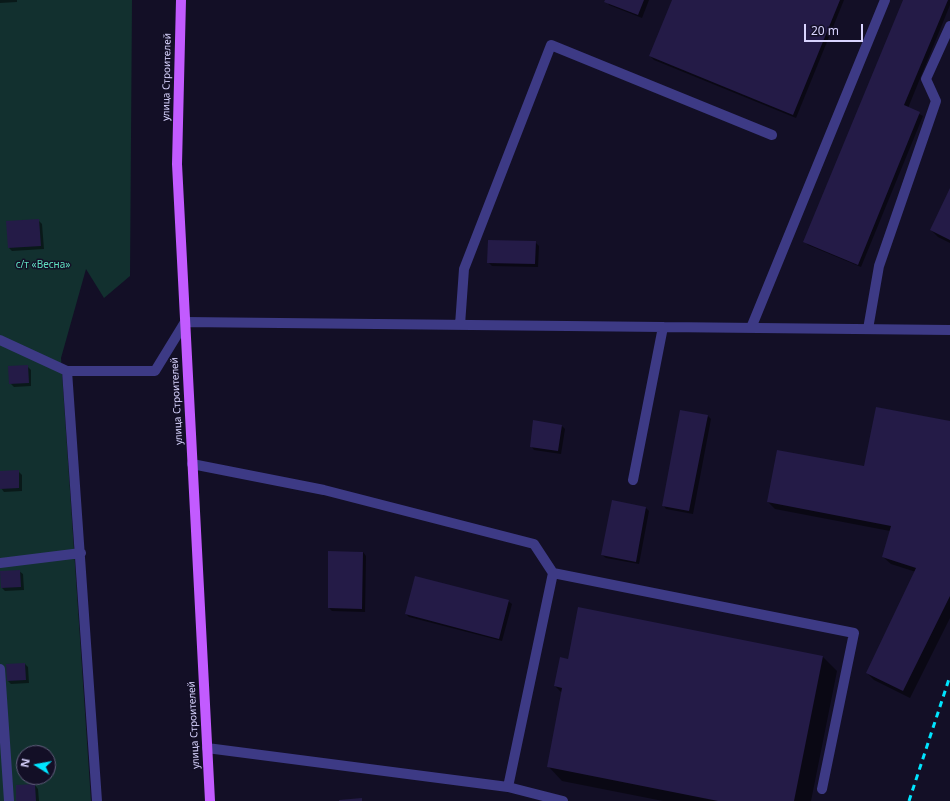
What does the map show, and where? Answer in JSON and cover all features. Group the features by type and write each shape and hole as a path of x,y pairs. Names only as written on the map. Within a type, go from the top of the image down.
{"main road":[{"name":"улица Строителей","path":"180,0 177,164 210,801"}],"street":[{"path":"751,328 885,0"},
{"path":"868,329 878,266 936,101 926,79 950,26"},
{"path":"460,325 464,269 550,46 772,135"},
{"path":"0,340 67,371 155,371 185,322 950,330"},
{"path":"633,480 663,327"},
{"path":"67,371 97,801"},
{"path":"192,464 324,490 534,544 553,573 508,787"},
{"path":"0,563 80,553"},
{"path":"553,573 854,633 822,789"},
{"path":"0,670 9,801"},
{"path":"207,748 508,787 563,801"}],"green space":[{"name":"с/т «Весна»","path":"0,0 132,0 130,276 104,298 86,269 61,358 91,801 0,801"}],"building":[{"path":"605,0 644,0 638,15 604,2"},
{"path":"672,0 840,0 793,115 649,56"},
{"path":"903,0 948,0 904,105 920,112 858,265 803,242"},
{"path":"950,188 950,240 930,230"},
{"path":"39,219 41,246 8,248 6,221"},
{"path":"488,240 536,241 535,264 487,263"},
{"path":"28,365 29,383 9,384 8,366"},
{"path":"876,407 950,421 950,596 903,691 866,673 916,568 882,557 891,526 767,502 777,450 864,466"},
{"path":"680,410 708,415 689,511 662,506"},
{"path":"533,420 562,425 558,451 530,447"},
{"path":"19,470 19,488 0,489 0,471"},
{"path":"612,500 646,507 636,562 601,555"},
{"path":"328,551 363,552 362,609 328,608"},
{"path":"20,570 21,587 1,588 0,571"},
{"path":"415,576 509,600 499,639 405,614"},
{"path":"578,607 823,656 794,801 718,801 547,767 562,688 554,686 560,657 568,659"},
{"path":"25,663 26,680 7,681 6,664"},
{"path":"16,785 35,785 36,801 16,801"},
{"path":"362,798 362,801 339,801 339,800"}],"railway":[{"path":"909,801 950,676"}]}
